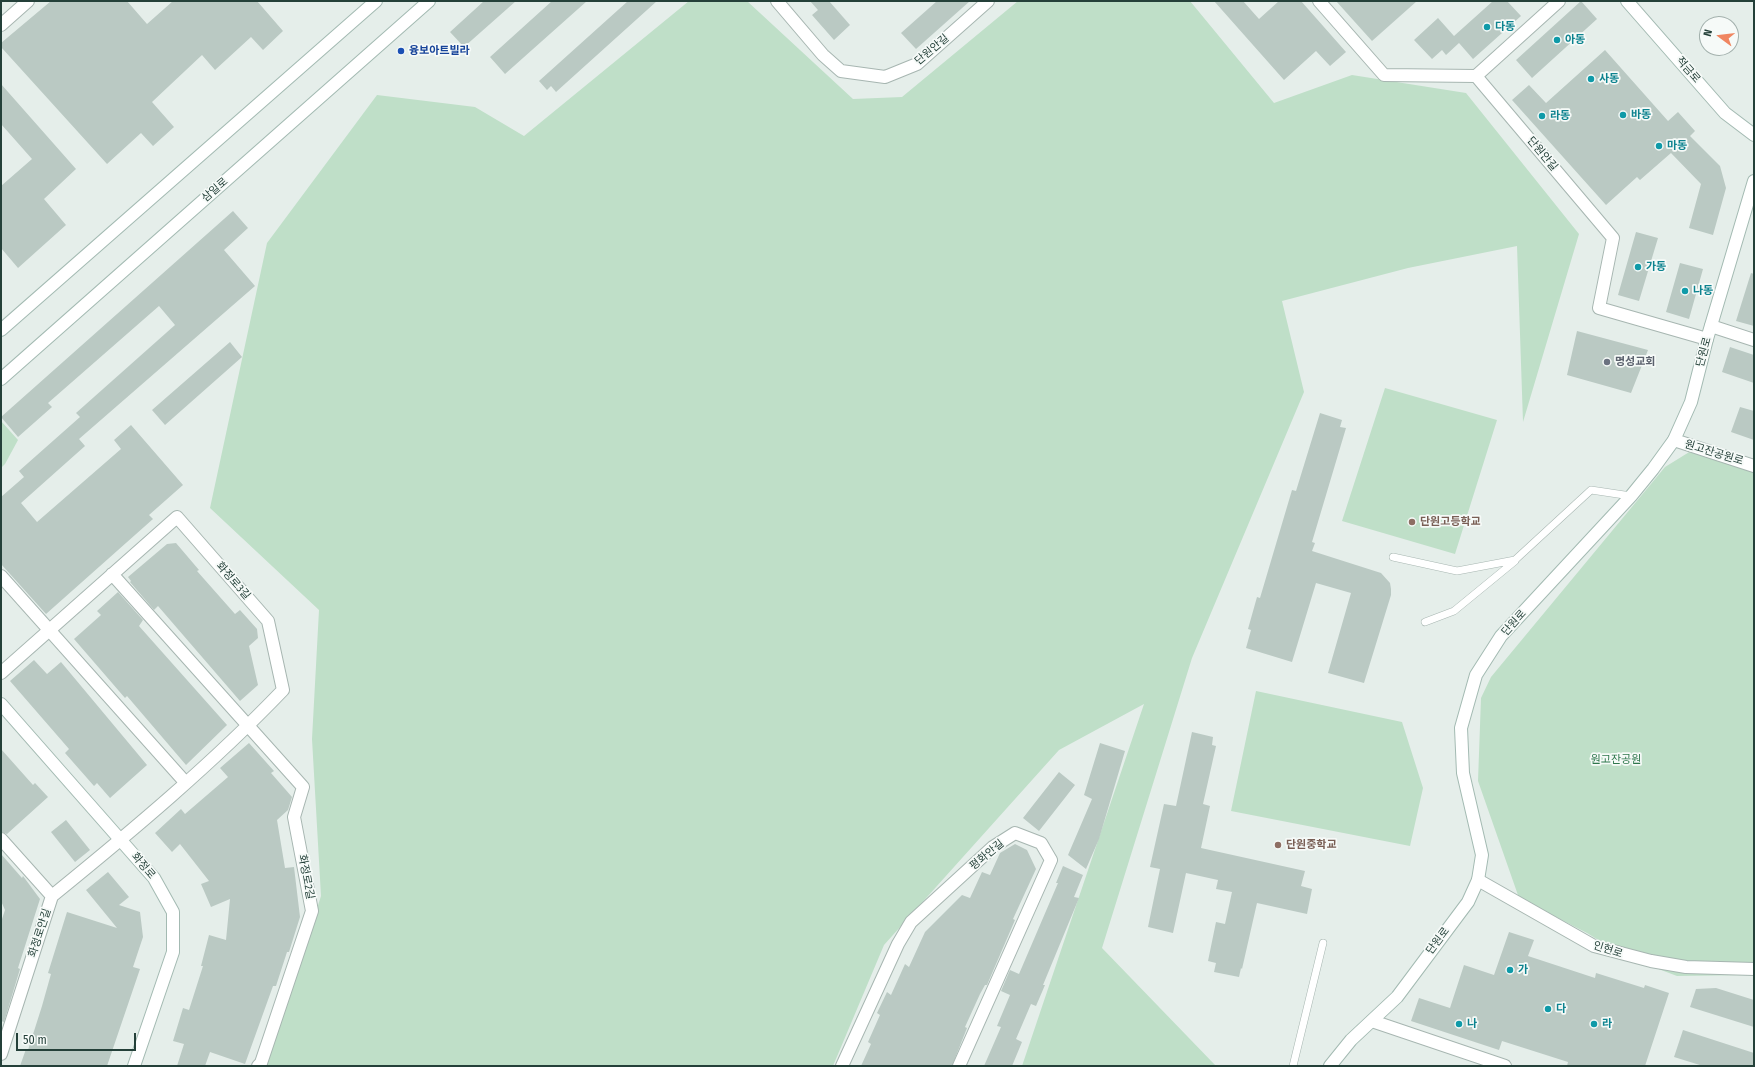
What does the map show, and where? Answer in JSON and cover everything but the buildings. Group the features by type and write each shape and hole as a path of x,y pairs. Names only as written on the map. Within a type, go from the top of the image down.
{"street":[{"path":"1,25 28,1"},
{"path":"1,330 376,1"},
{"name":"삼일로","path":"1,379 429,1"},
{"name":"단원안길","path":"777,1 823,55 841,71 885,77 917,64 988,1"},
{"path":"1319,1 1384,75 1476,76 1559,1"},
{"name":"적금로","path":"1627,1 1725,113 1754,135"},
{"name":"단원안길","path":"1476,76 1613,238 1599,308 1707,339"},
{"name":"단원로","path":"1330,1066 1351,1040 1396,997 1468,902 1478,880 1482,855 1463,773 1461,728 1476,675 1502,636 1631,496 1654,469 1674,440 1691,402 1707,339 1754,181"},
{"path":"1711,326 1754,340"},
{"name":"원고잔공원로","path":"1674,440 1754,466"},
{"name":"화정로3길","path":"1,673 177,517 268,621 283,690 249,725 121,840 52,896"},
{"path":"112,574 249,725"},
{"path":"1,576 185,782"},
{"name":"화정로","path":"1,704 154,878 173,912 173,952 134,1066"},
{"name":"화정로2길","path":"249,725 303,787 294,817 312,911 261,1063 258,1066"},
{"name":"평화안길","path":"842,1066 898,944 911,922 993,847 1015,833 1041,843 1051,860 959,1066"},
{"name":"화정로안길","path":"1,840 52,896 3,1042 1,1054"},
{"name":"인현로","path":"1478,880 1594,946 1651,961 1686,968 1754,969"},
{"path":"1372,1021 1505,1066"}],"lane":[{"path":"1425,622 1454,611 1515,560 1591,490 1631,496"},
{"path":"1393,557 1457,570 1515,560"},
{"path":"1293,1066 1323,943"}],"green space":[{"path":"689,1 747,1 853,99 902,97 1018,1 1190,1 1274,103 1352,75 1466,93 1579,234 1523,422 1517,246 1408,268 1282,301 1304,392 1192,658 1102,948 1216,1066 1022,1066 1144,704 1059,750 884,945 833,1066 266,1066 321,896 312,739 319,610 210,508 267,243 377,95 475,107 524,136"},
{"path":"1385,388 1497,420 1455,554 1342,521"},
{"path":"1,421 18,440 5,464 1,468"},
{"name":"원고잔공원","path":"1699,446 1754,464 1754,975 1677,976 1624,956 1587,933 1519,898 1478,781 1481,698 1491,677 1665,467"},
{"path":"1256,691 1402,722 1423,788 1410,846 1231,811"}],"place":[{"name":"다동","path":"1487,27"},
{"name":"아동","path":"1557,40"},
{"name":"융보아트빌라","path":"401,51"},
{"name":"사동","path":"1591,79"},
{"name":"바동","path":"1623,115"},
{"name":"라동","path":"1542,116"},
{"name":"마동","path":"1659,146"},
{"name":"가동","path":"1638,267"},
{"name":"나동","path":"1685,291"},
{"name":"명성교회","path":"1607,362"},
{"name":"단원고등학교","path":"1412,522"},
{"name":"단원중학교","path":"1278,845"},
{"name":"가","path":"1510,970"},
{"name":"다","path":"1548,1009"},
{"name":"나","path":"1459,1024"},
{"name":"라","path":"1594,1024"}]}
